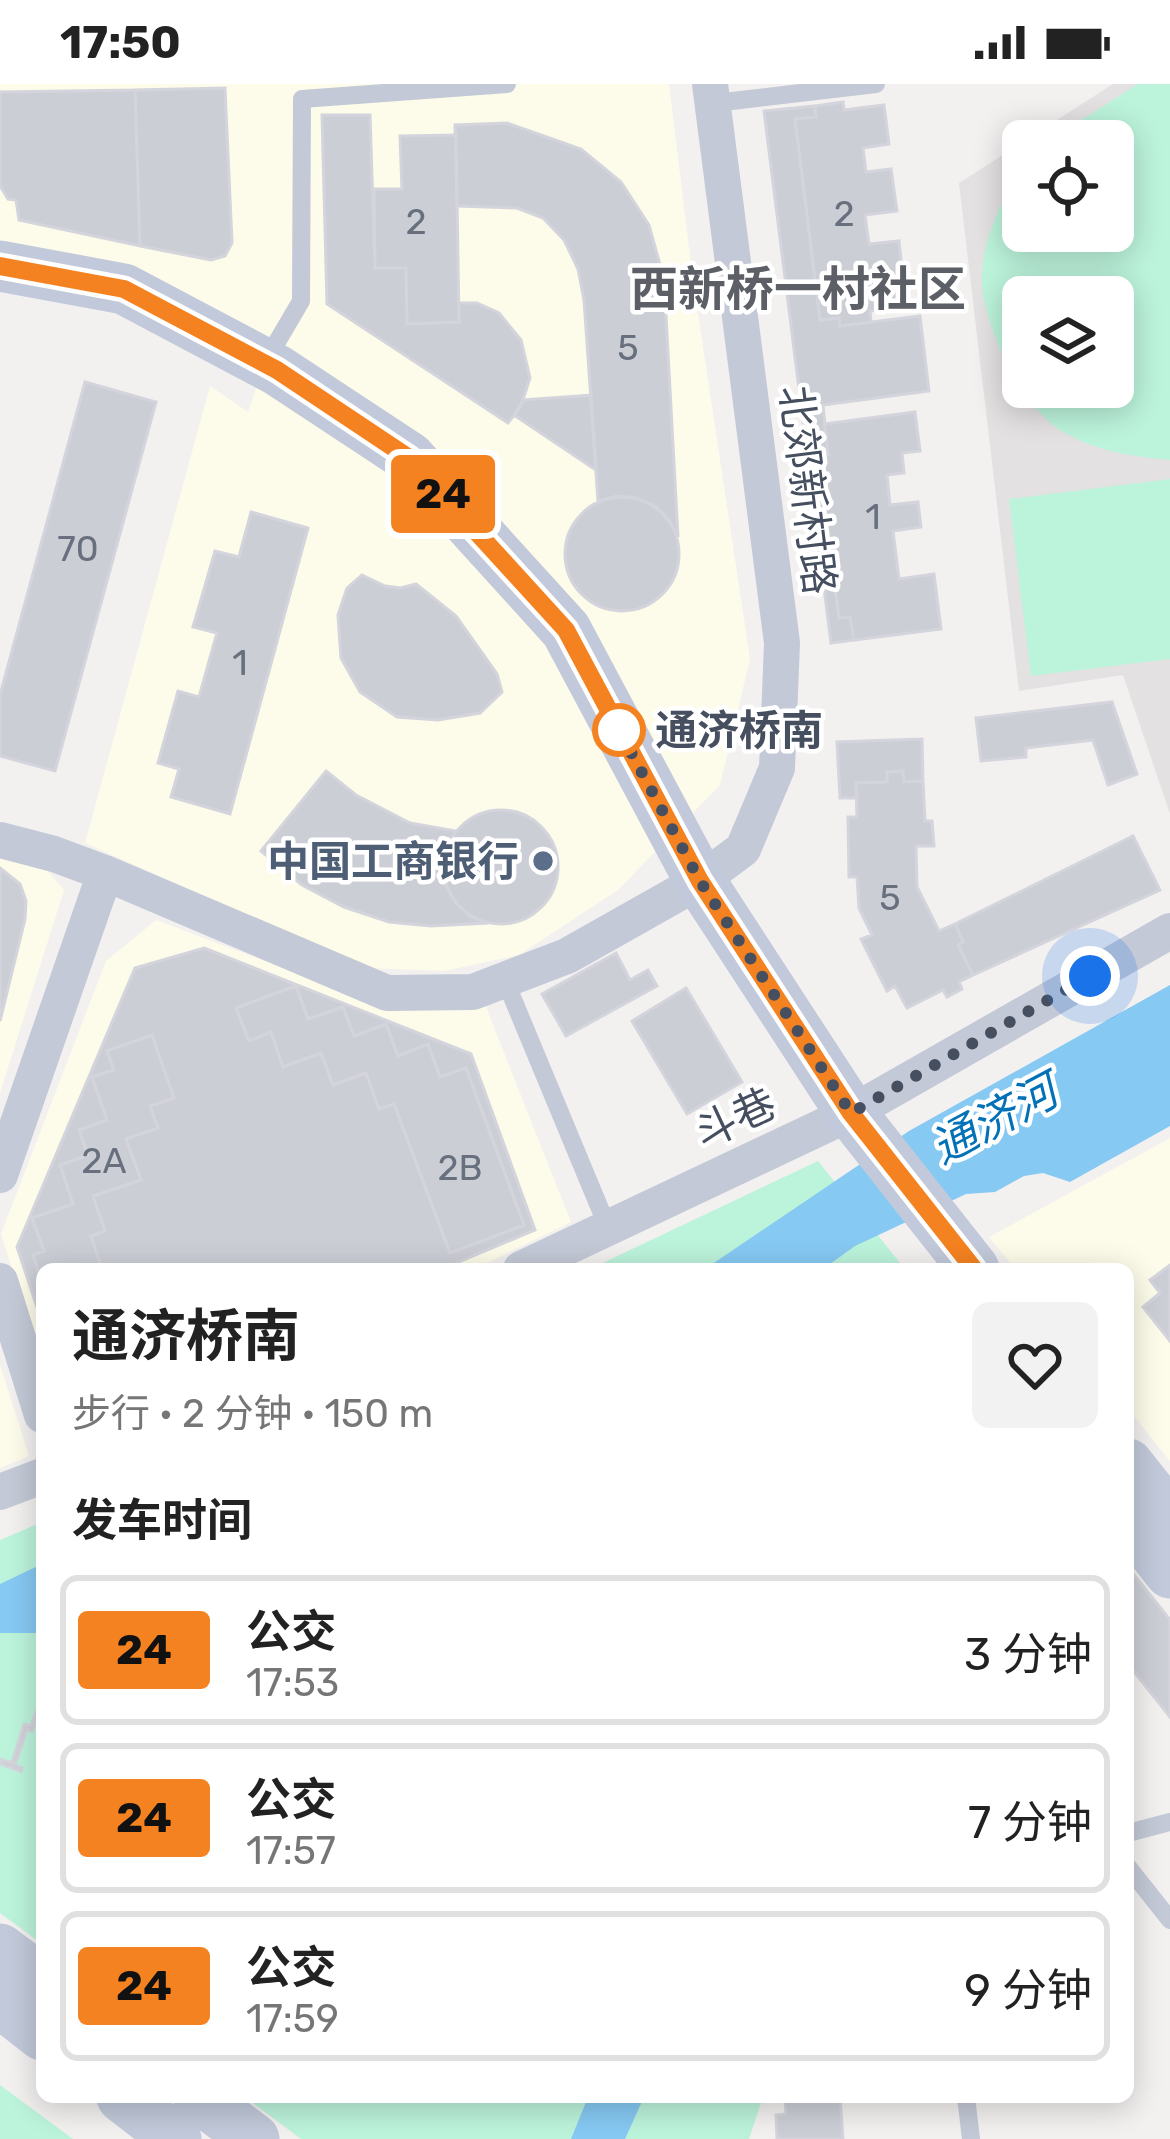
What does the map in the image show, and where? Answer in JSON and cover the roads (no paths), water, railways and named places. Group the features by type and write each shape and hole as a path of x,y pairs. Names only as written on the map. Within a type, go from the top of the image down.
{"main road":[{"path":"0,266 124,289 265,363 409,458 566,630 689,887"},
{"path":"0,299 114,322 266,402 398,490 555,662 689,887 929,1263"},
{"path":"838,1119 969,1263"},
{"path":"1134,1472 1170,1517"},
{"path":"1134,1528 1170,1573"},
{"path":"0,1948 36,1975"},
{"path":"0,2002 36,2030"},
{"path":"130,2103 176,2139"},
{"path":"206,2103 254,2139"}],"street":[{"name":"北郊新村路","path":"0,840 105,873 387,992 473,992 567,956 689,887 743,849 777,768 782,643 713,93"},
{"path":"0,1175 105,873"},
{"name":"斗巷","path":"534,1263 838,1119 1170,931"},
{"path":"0,1281 36,1396"},
{"path":"0,1492 36,1478"}],"lane":[{"path":"265,363 302,301 302,99 507,84"},
{"path":"713,93 876,84"},
{"path":"505,980 608,1228"},
{"path":"1134,1831 1170,1822"},
{"path":"1134,1875 1170,1920"},
{"path":"966,2103 970,2139"}],"water":[{"name":"通济河","path":"1170,985 1170,1126 1070,1182 1043,1173 1024,1176 995,1192 966,1194 855,1246 831,1263 714,1263 909,1131"},
{"path":"36,1567 36,1633 0,1633 0,1584"},
{"path":"586,2103 641,2103 625,2139 571,2139"}],"place":[{"name":"通济桥南","path":"619,730"},
{"name":"中国工商银行","path":"543,861"}],"district":[{"name":"西新桥一村社区","path":"798,289"}]}
